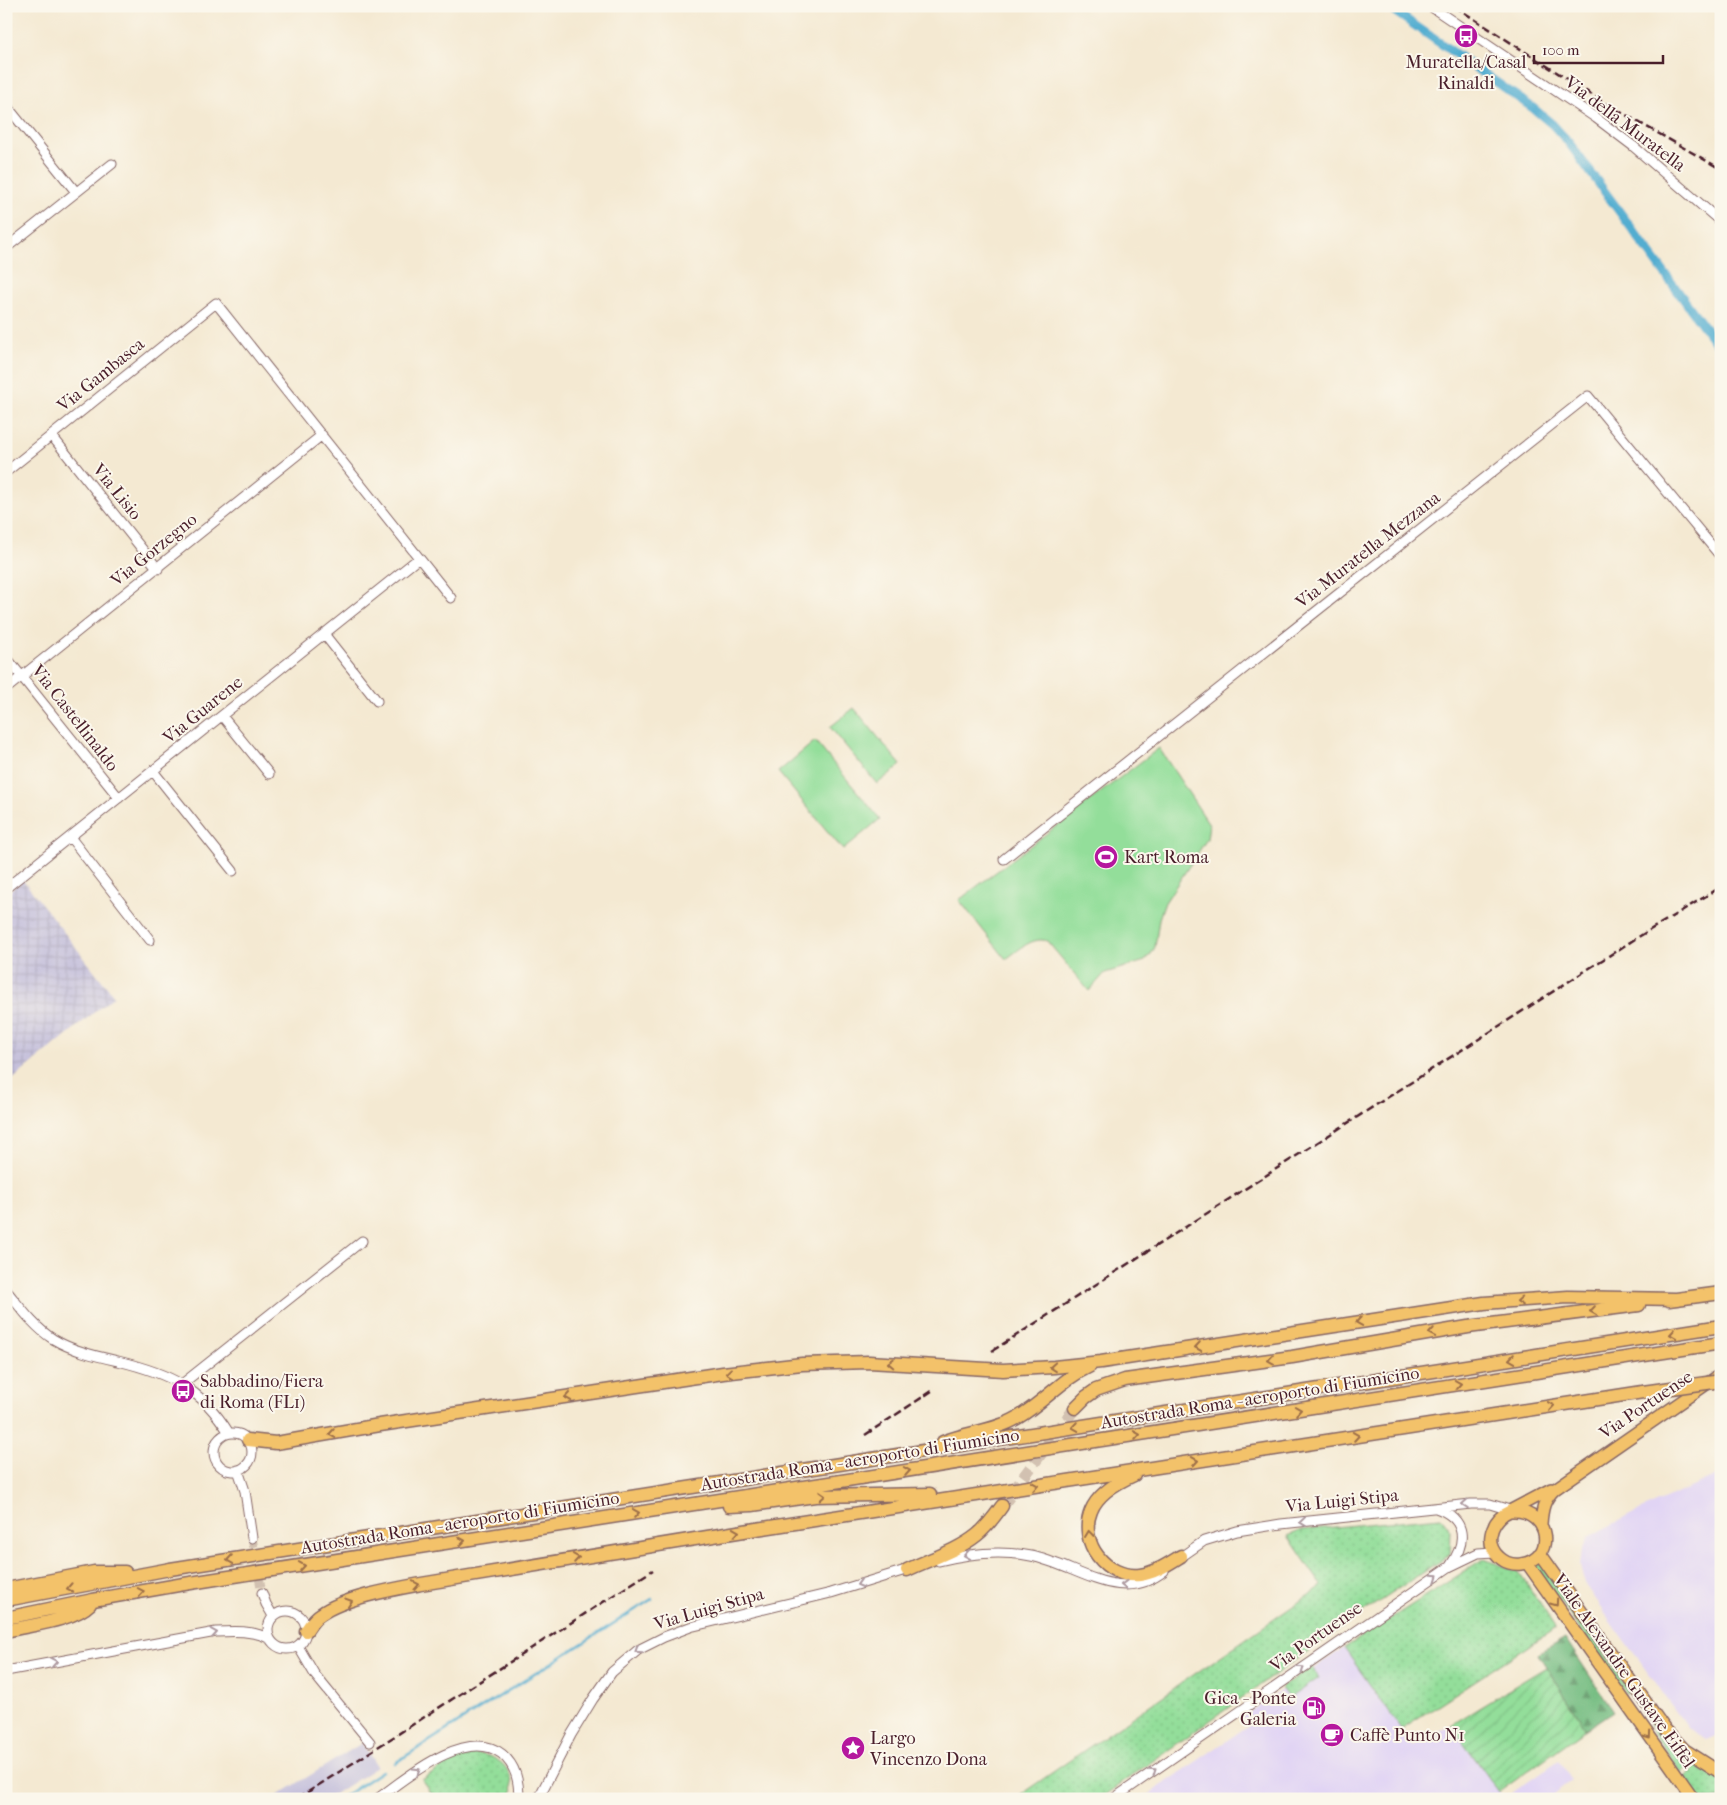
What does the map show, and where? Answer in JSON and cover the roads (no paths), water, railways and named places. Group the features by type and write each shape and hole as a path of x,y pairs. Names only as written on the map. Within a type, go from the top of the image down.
{"highway":[{"path":"1075,1408 1096,1390 1125,1380 1292,1357 1468,1327 1721,1293"},
{"path":"248,1440 276,1443 380,1425 802,1364 869,1362 1003,1370 1102,1362 1484,1303 1568,1297 1676,1299"},
{"name":"Autostrada Roma - aeroporto di Fiumicino","path":"6,1600 170,1570 1721,1326"},
{"name":"Autostrada Roma - aeroporto di Fiumicino","path":"6,1618 93,1600 1721,1343"},
{"path":"924,1451 950,1439 1010,1422 1026,1413 1075,1374 1102,1362"},
{"path":"306,1631 314,1620 329,1609 368,1596 413,1585 741,1531 1721,1381"},
{"path":"1158,1467 1125,1479 1099,1498 1090,1511 1088,1520 1090,1542 1104,1564 1119,1572 1131,1575 1142,1575 1155,1571 1181,1556"},
{"path":"669,1508 752,1505 795,1498 830,1496 920,1495 968,1490 986,1493"},
{"path":"907,1570 976,1536 992,1521 1002,1506"},
{"path":"6,1589 94,1572 170,1570"},
{"path":"6,1630 66,1616 87,1607 93,1600"}],"main road":[{"name":"Via Portuense","path":"1540,1553 1545,1539 1541,1524 1542,1509 1547,1497 1566,1481 1721,1374"},
{"name":"Via Portuense","path":"1494,1552 1491,1544 1491,1535 1498,1519 1566,1481"},
{"path":"1512,1511 1529,1513 1536,1517 1541,1524"},
{"path":"1494,1552 1500,1559 1518,1565 1527,1563 1540,1553"},
{"name":"Viale Alexandre Gustave Eiffel","path":"1540,1553 1665,1729 1685,1750 1721,1773"},
{"name":"Viale Alexandre Gustave Eiffel","path":"1527,1563 1694,1799"}],"street":[{"name":"Via della Muratella","path":"1430,6 1596,118 1640,152 1721,222"},
{"path":"6,105 76,192"},
{"path":"7,246 112,164"},
{"name":"Via Gambasca","path":"6,472 216,304 322,435"},
{"name":"Via Muratella Mezzana","path":"1004,859 1588,396 1721,557"},
{"path":"322,435 450,598"},
{"name":"Via Gorzegno","path":"6,689 158,569 322,435"},
{"name":"Via Lisio","path":"52,436 158,569"},
{"name":"Via Guarene","path":"6,888 419,558"},
{"path":"324,634 377,701"},
{"name":"Via Castellinaldo","path":"6,657 118,798"},
{"path":"222,716 269,774"},
{"path":"153,771 232,871"},
{"path":"70,837 150,940"},
{"path":"182,1384 362,1242"},
{"path":"6,1290 34,1323 55,1340 87,1353 158,1372 182,1384 212,1408 229,1433"},
{"path":"229,1433 240,1434 248,1440 253,1452 249,1463 238,1470 226,1470 221,1467 214,1456 215,1444 218,1439 229,1433"},
{"path":"238,1470 246,1490 252,1538"},
{"name":"Via Luigi Stipa","path":"538,1799 571,1735 612,1672 638,1650 657,1640 690,1628 831,1594 907,1570 970,1554 1009,1553 1048,1560 1103,1582 1127,1586 1142,1584 1152,1579 1204,1541 1237,1531 1281,1524 1434,1507 1484,1504 1496,1505 1512,1511"},
{"path":"1434,1507 1450,1514 1460,1529 1462,1536 1460,1549 1450,1567"},
{"name":"Via Portuense","path":"1113,1799 1450,1567 1478,1553 1494,1552"},
{"path":"262,1593 273,1616"},
{"path":"6,1671 216,1632 258,1634 270,1639 279,1648 286,1649 298,1646 302,1642 306,1631 305,1625 298,1614 285,1611 273,1616 268,1627 270,1639"},
{"path":"298,1646 315,1675 370,1742"},
{"path":"377,1799 441,1756 462,1747 473,1745 485,1746 496,1750 512,1765 518,1779 519,1799"}],"waterway":[{"path":"1387,6 1533,108 1553,125 1569,143 1721,350"},
{"path":"395,1763 652,1599"},
{"path":"340,1799 382,1771"}],"tunnel":[{"path":"1002,1506 1075,1408"},
{"path":"252,1538 262,1593"}],"railway":[{"path":"1454,6 1603,102 1721,169"},
{"path":"992,1351 1635,939 1721,887"},
{"path":"865,1435 935,1389"},
{"path":"297,1799 653,1570"}],"place":[{"name":"Muratella/Casal Rinaldi","path":"1466,36"},
{"name":"Kart Roma","path":"1106,857"},
{"name":"Sabbadino/Fiera di Roma (FL1)","path":"183,1391"},
{"name":"Gica - Ponte Galeria","path":"1314,1708"},
{"name":"Caffè Punto N1","path":"1332,1735"},
{"name":"Largo Vincenzo Dona","path":"853,1748"}]}
